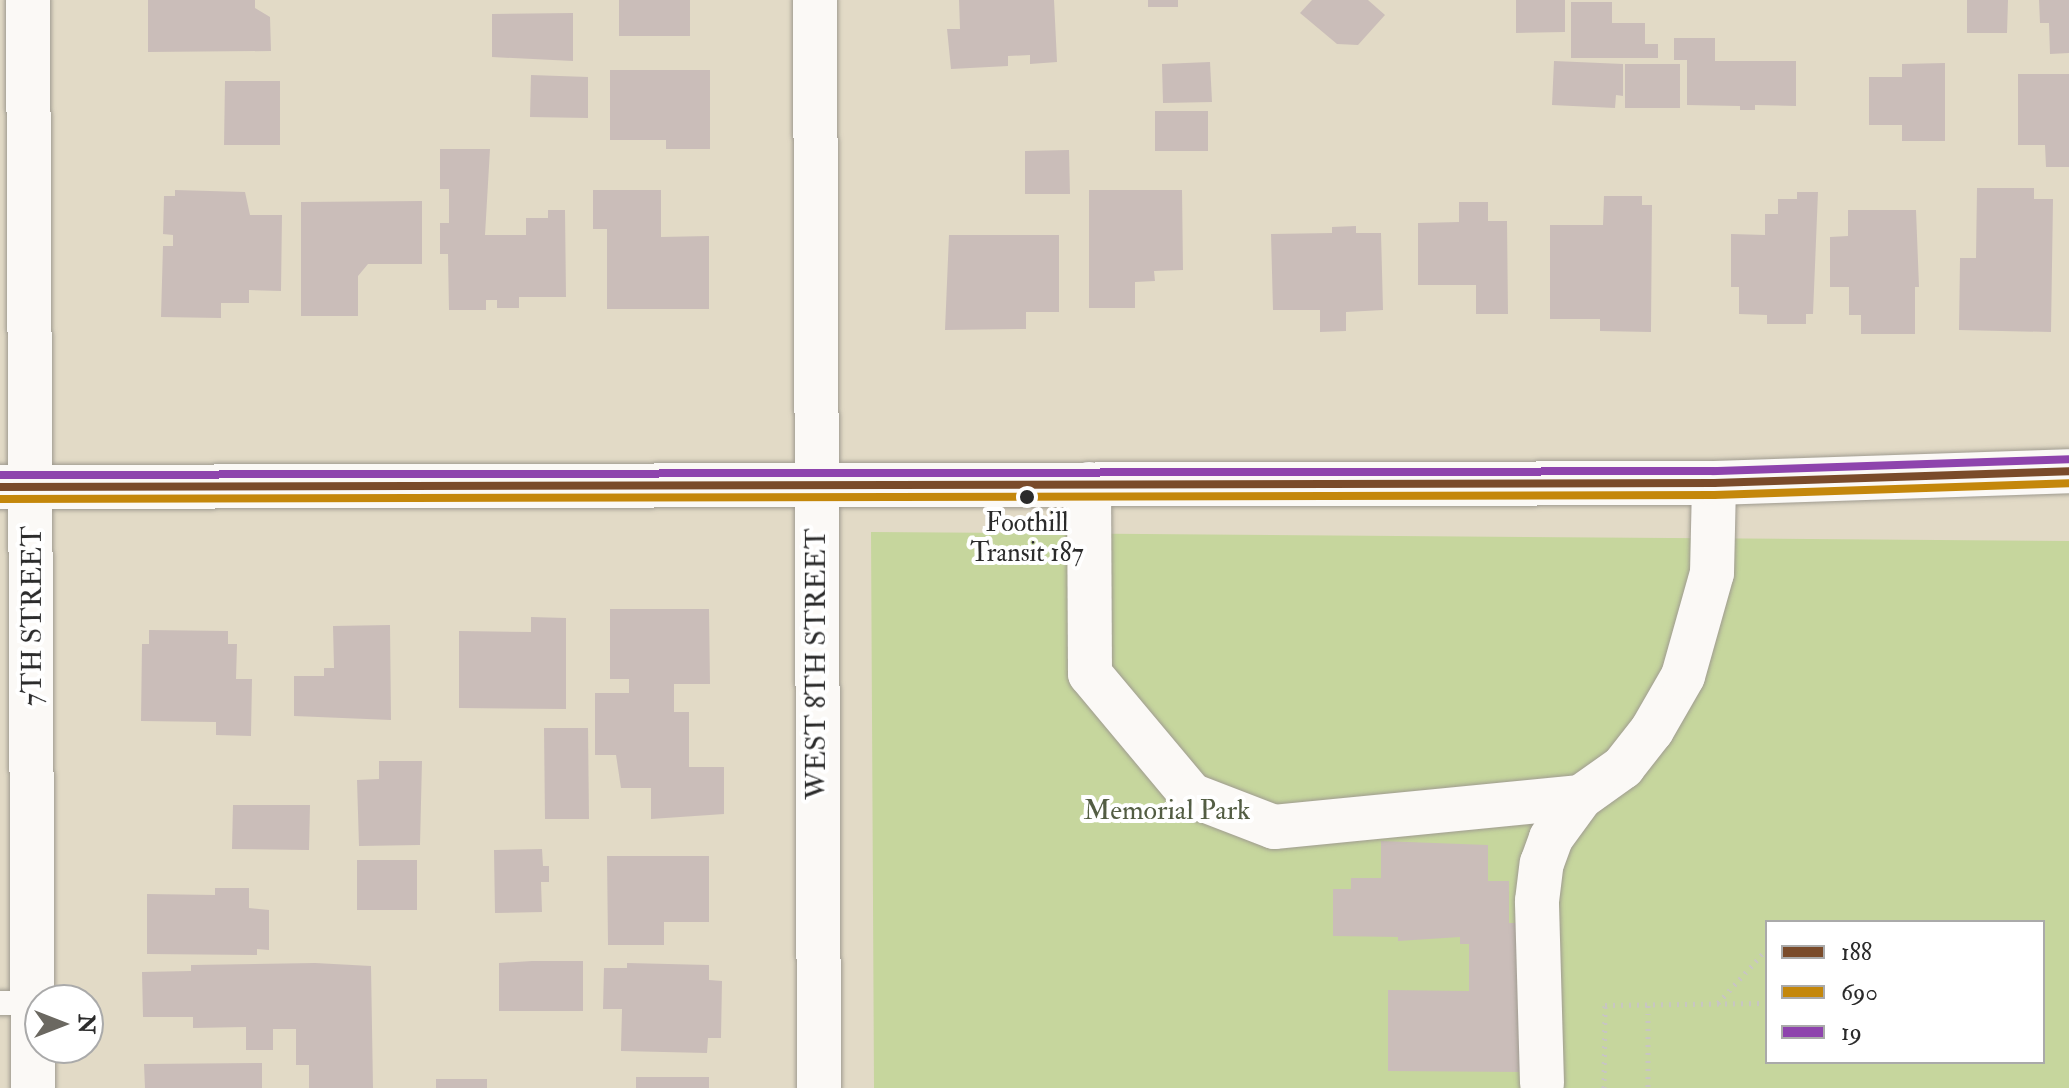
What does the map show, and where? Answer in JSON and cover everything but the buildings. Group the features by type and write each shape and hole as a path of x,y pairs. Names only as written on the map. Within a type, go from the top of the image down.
{"street":[{"name":"7TH STREET","path":"28,0 16,487 17,1003 33,1088"},
{"name":"WEST 8TH STREET","path":"815,0 819,1088"},
{"path":"16,487 1714,483 2069,471"},
{"path":"1542,1083 1537,901 1542,863 1551,838 1581,797 1623,767 1652,730 1683,676 1712,573 1714,483"},
{"path":"1089,484 1090,674 1191,795 1274,827 1581,797"}],"path":[{"path":"1718,1003 1765,951"},
{"path":"1604,1088 1605,1005 1765,1003"},
{"path":"1648,1005 1648,1088"}],"green space":[{"name":"Memorial Park","path":"871,532 2069,541 2069,1088 874,1088"}],"transit line":[{"name":"19","path":"0,475 1714,471 2069,459"},
{"name":"188","path":"0,487 1714,483 2069,471"},
{"name":"690","path":"0,499 1714,495 2069,483"}],"place":[{"name":"Foothill Transit 187","path":"1027,497"}]}
